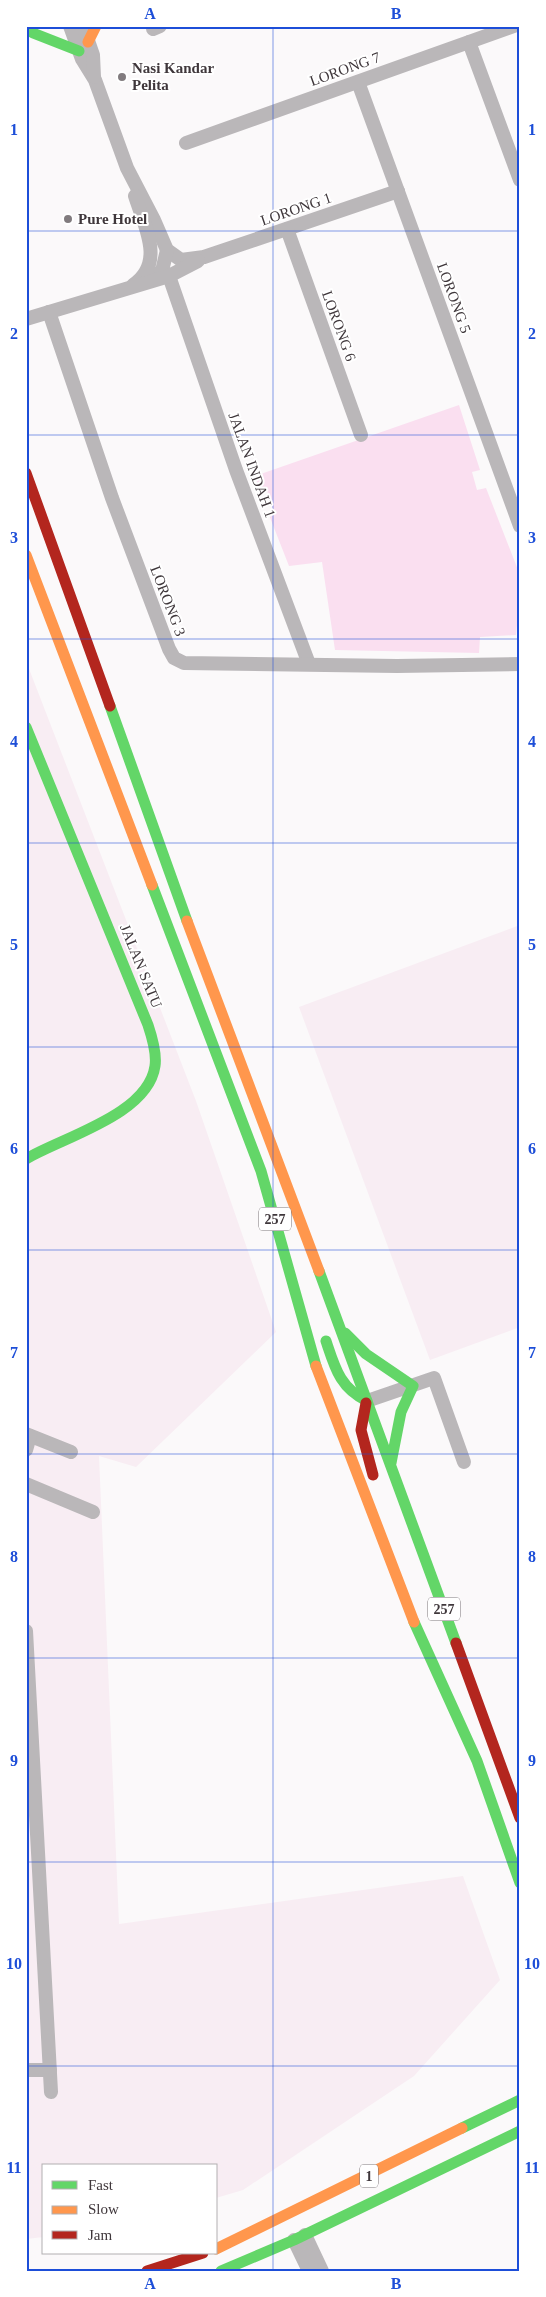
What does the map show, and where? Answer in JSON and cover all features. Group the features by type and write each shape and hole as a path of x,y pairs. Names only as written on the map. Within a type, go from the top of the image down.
{"main road":[{"path":"29,34 52,26"},
{"path":"29,34 84,47 96,26"},
{"name":"257","path":"26,473 201,959 367,1401 520,1818"},
{"name":"257","path":"26,556 261,1171 320,1381 410,1614 477,1761 520,1883"},
{"name":"JALAN SATU","path":"26,727 148,1025 154,1048 155,1068 148,1086 137,1099 121,1110 26,1159"},
{"path":"261,1171 283,1219 302,1272"},
{"path":"321,1326 345,1389 353,1396 367,1401 360,1416 359,1424 364,1446 379,1490"},
{"path":"338,1326 366,1354 413,1386 401,1412 390,1464"},
{"path":"399,1550 410,1614"},
{"name":"1","path":"218,2248 520,2100"},
{"name":"1","path":"221,2271 300,2237 520,2132"},
{"path":"147,2271 199,2254"}],"street":[{"path":"70,26 84,47 93,55 95,80 127,168 152,250 146,271 130,287"},
{"path":"83,26 84,47"},
{"name":"LORONG 7","path":"186,143 514,26"},
{"path":"469,42 520,180"},
{"name":"LORONG 5","path":"358,82 520,526"},
{"path":"127,168 167,250 181,260 204,257"},
{"name":"LORONG 1","path":"204,257 398,191"},
{"name":"LORONG 6","path":"287,229 361,435"},
{"path":"130,287 162,271 167,250"},
{"path":"26,319 168,276 204,257"},
{"name":"JALAN INDAH 1","path":"168,276 236,470 308,664"},
{"path":"26,323 48,312"},
{"name":"LORONG 3","path":"48,312 112,498 174,658 184,663 396,666 520,664"},
{"path":"367,1401 434,1378 464,1462"},
{"path":"26,1450 28,1435 71,1452"},
{"path":"26,1484 93,1512"},
{"path":"26,1631 31,1812 51,2092"},
{"path":"26,2070 50,2070"},
{"path":"300,2237 309,2271"},
{"path":"300,2237 322,2271"}],"shaded area":[{"path":"459,405 480,470 472,472 477,490 486,488 520,575 520,625 517,625 516,635 480,637 479,653 335,650 322,562 289,566 269,515 274,513 268,492 261,494 255,476"},
{"path":"26,661 196,1101 276,1332 136,1467 99,1456 119,1924 463,1876 500,1980 414,2076 243,2190 218,2197 218,2164 42,2164 42,2237 26,2239"},
{"path":"520,925 520,1327 430,1360 299,1007"}],"traffic: fast":[{"path":"33,33 79,51"},
{"path":"110,706 187,921"},
{"path":"26,727 148,1025 155,1056 155,1066 149,1083 137,1098 121,1111 102,1123 26,1159"},
{"path":"152,885 261,1171 316,1366"},
{"path":"319,1271 456,1643"},
{"path":"345,1333 366,1354 413,1386 401,1412 391,1463"},
{"path":"326,1341 340,1376 350,1390 367,1401"},
{"path":"414,1622 477,1761 520,1883"},
{"path":"462,2128 520,2100"},
{"path":"221,2271 294,2240 520,2131"}],"traffic: slow":[{"path":"88,42 96,26"},
{"path":"26,555 152,885"},
{"path":"187,921 319,1271"},
{"path":"316,1366 414,1622"},
{"path":"218,2248 462,2128"}],"traffic: jam":[{"path":"26,473 110,706"},
{"path":"366,1403 361,1430 373,1475"},
{"path":"456,1643 520,1818"},
{"path":"147,2271 200,2254"}],"place":[{"name":"Nasi Kandar Pelita","path":"122,77"},
{"name":"Pure Hotel","path":"68,219"}]}
